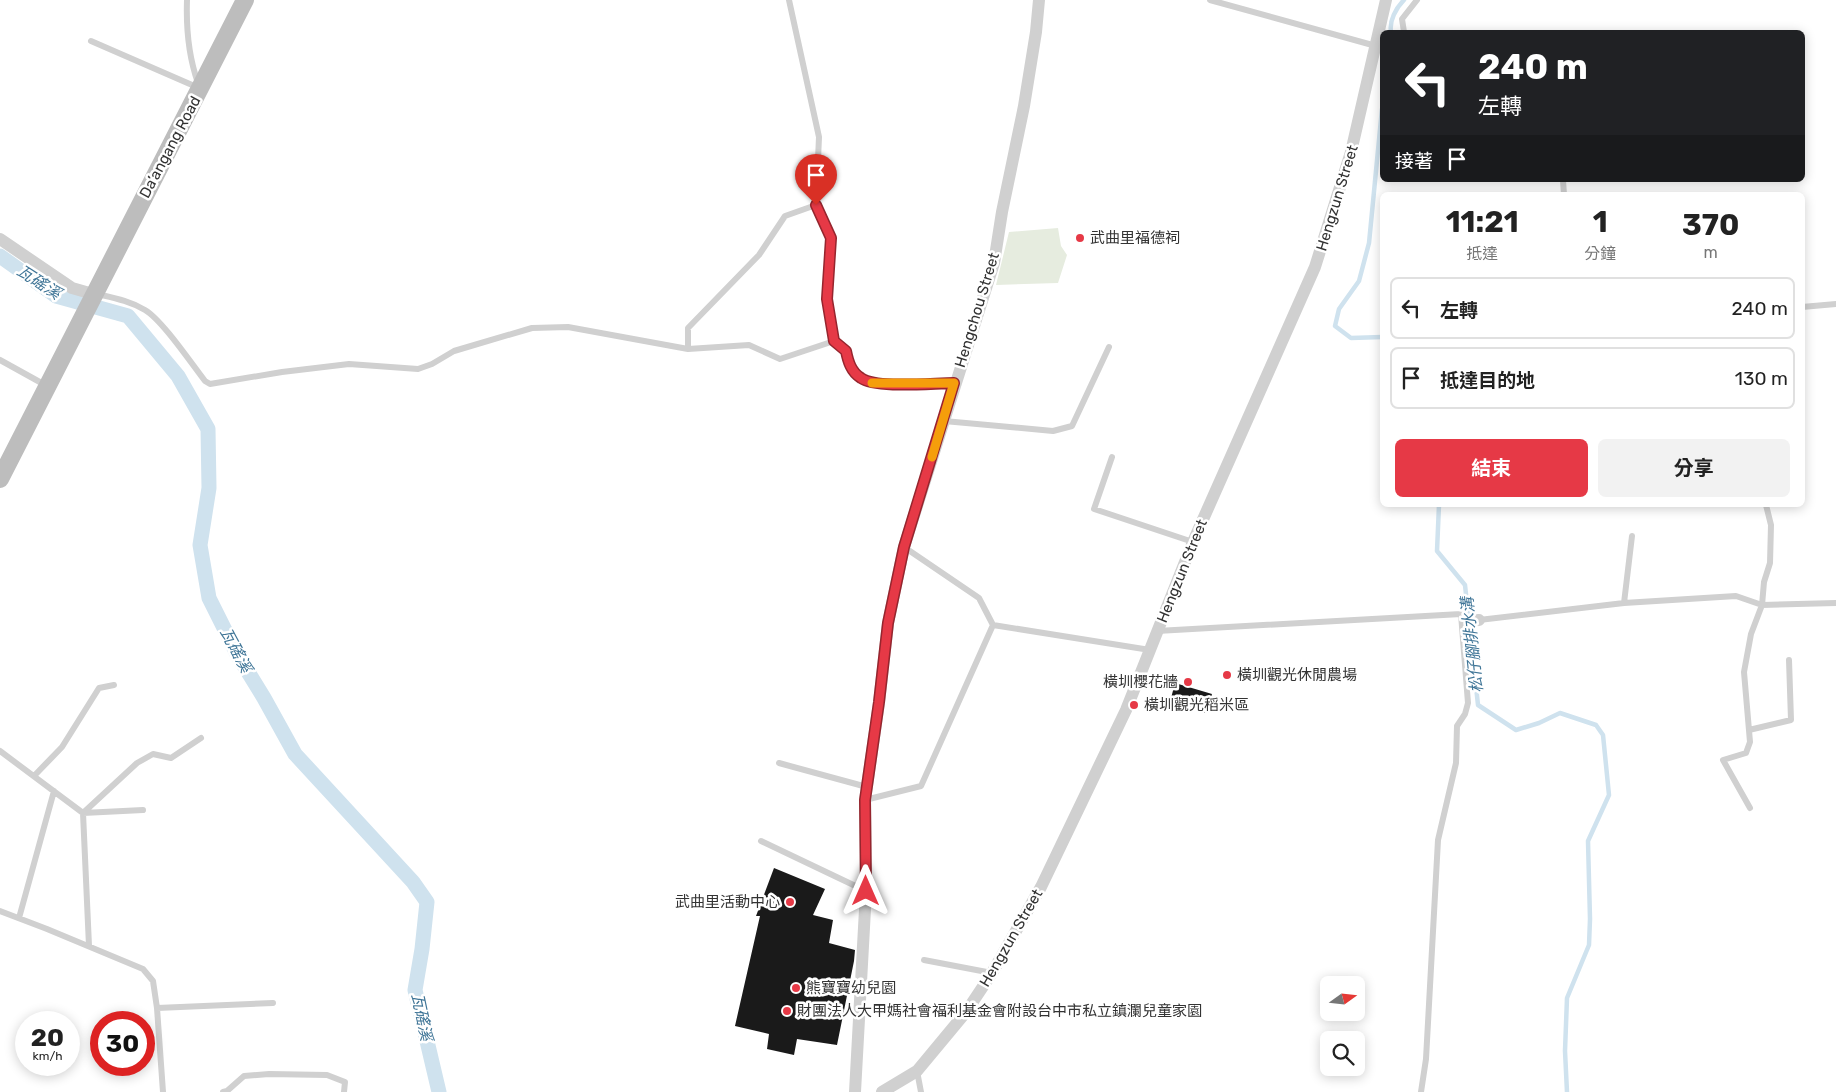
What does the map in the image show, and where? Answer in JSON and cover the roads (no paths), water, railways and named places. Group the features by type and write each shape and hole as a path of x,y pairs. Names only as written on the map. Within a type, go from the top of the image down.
{"main road":[{"name":"Da’angang Road","path":"48,386 93,294 245,0"},
{"path":"0,479 48,386"}],"street":[{"name":"Hengchou Street","path":"855,1092 866,891 865,800 888,623 904,547 944,421 954,383 994,263 1002,212 1024,106 1036,32 1039,0"},
{"name":"Hengzun Street","path":"882,1092 917,1071 966,1012 992,973 1041,887 1126,710 1193,542 1316,267 1351,152 1386,0"},
{"path":"0,239 72,288 93,294"}],"lane":[{"path":"187,0 186,30 191,62 200,88"},
{"path":"788,0 819,137 816,205 831,238 827,299 834,341 846,351 848,362 860,378 874,384 954,383"},
{"path":"1210,0 1376,46"},
{"path":"1404,30 1402,19 1418,0"},
{"path":"90,41 200,88"},
{"path":"688,349 688,328 759,255 785,216 816,205"},
{"path":"93,294 129,302 147,311 205,381 210,384 282,372 349,364 418,369 454,352 532,328 568,328 688,349 749,345 780,359 834,341"},
{"path":"1805,307 1836,304"},
{"path":"944,421 1054,431 1072,426 1109,346"},
{"path":"0,360 48,386"},
{"path":"1112,457 1094,509 1193,542"},
{"path":"1750,808 1724,760 1746,753 1750,742 1744,672 1751,634 1762,605 1764,582 1770,563 1771,525 1766,507"},
{"path":"1624,603 1632,536"},
{"path":"904,547 979,598 993,625"},
{"path":"1157,631 1469,618 1624,603 1736,596 1762,605 1836,603"},
{"path":"1421,1092 1426,1059 1438,840 1456,763 1457,726 1465,714 1468,703 1469,618"},
{"path":"993,625 1150,650"},
{"path":"865,800 921,786 993,625"},
{"path":"1749,730 1790,720 1789,660"},
{"path":"34,776 62,747 99,688 114,685"},
{"path":"83,813 138,763 153,754 171,758 201,738"},
{"path":"0,751 83,813 143,810"},
{"path":"779,763 867,787"},
{"path":"19,918 54,791"},
{"path":"83,813 89,946"},
{"path":"761,841 866,891"},
{"path":"0,911 143,969 153,981 157,1008 163,1092"},
{"path":"924,960 992,973"},
{"path":"157,1008 273,1003"},
{"path":"917,1071 921,1092"},
{"path":"226,1092 244,1076 269,1074 327,1075 345,1082 344,1092"}],"waterway":[{"name":"松仔腳排水溝","path":"1391,30 1394,15 1404,0"},
{"name":"松仔腳排水溝","path":"1380,130 1369,243 1359,281 1339,309 1335,326 1351,338 1380,337"},
{"name":"瓦磘溪","path":"0,256 56,296 128,316 178,376 208,429 209,488 200,545 209,598 237,654 295,754 413,882 427,902 415,990 439,1092"},
{"name":"松仔腳排水溝","path":"1439,507 1437,551 1465,585 1478,705 1516,730 1539,723 1560,713 1596,725 1603,735 1609,795 1588,841 1589,945 1567,998 1565,1051 1567,1092"}],"place":[{"name":"武曲里福德祠","path":"1080,238"},
{"name":"橫圳觀光休閒農場","path":"1227,675"},
{"name":"橫圳櫻花牆","path":"1188,682"},
{"name":"橫圳觀光稻米區","path":"1134,705"},
{"name":"武曲里活動中心","path":"790,902"},
{"name":"熊寶寶幼兒園","path":"796,988"},
{"name":"財團法人大甲媽社會福利基金會附設台中市私立鎮瀾兒童家園","path":"787,1011"}]}
